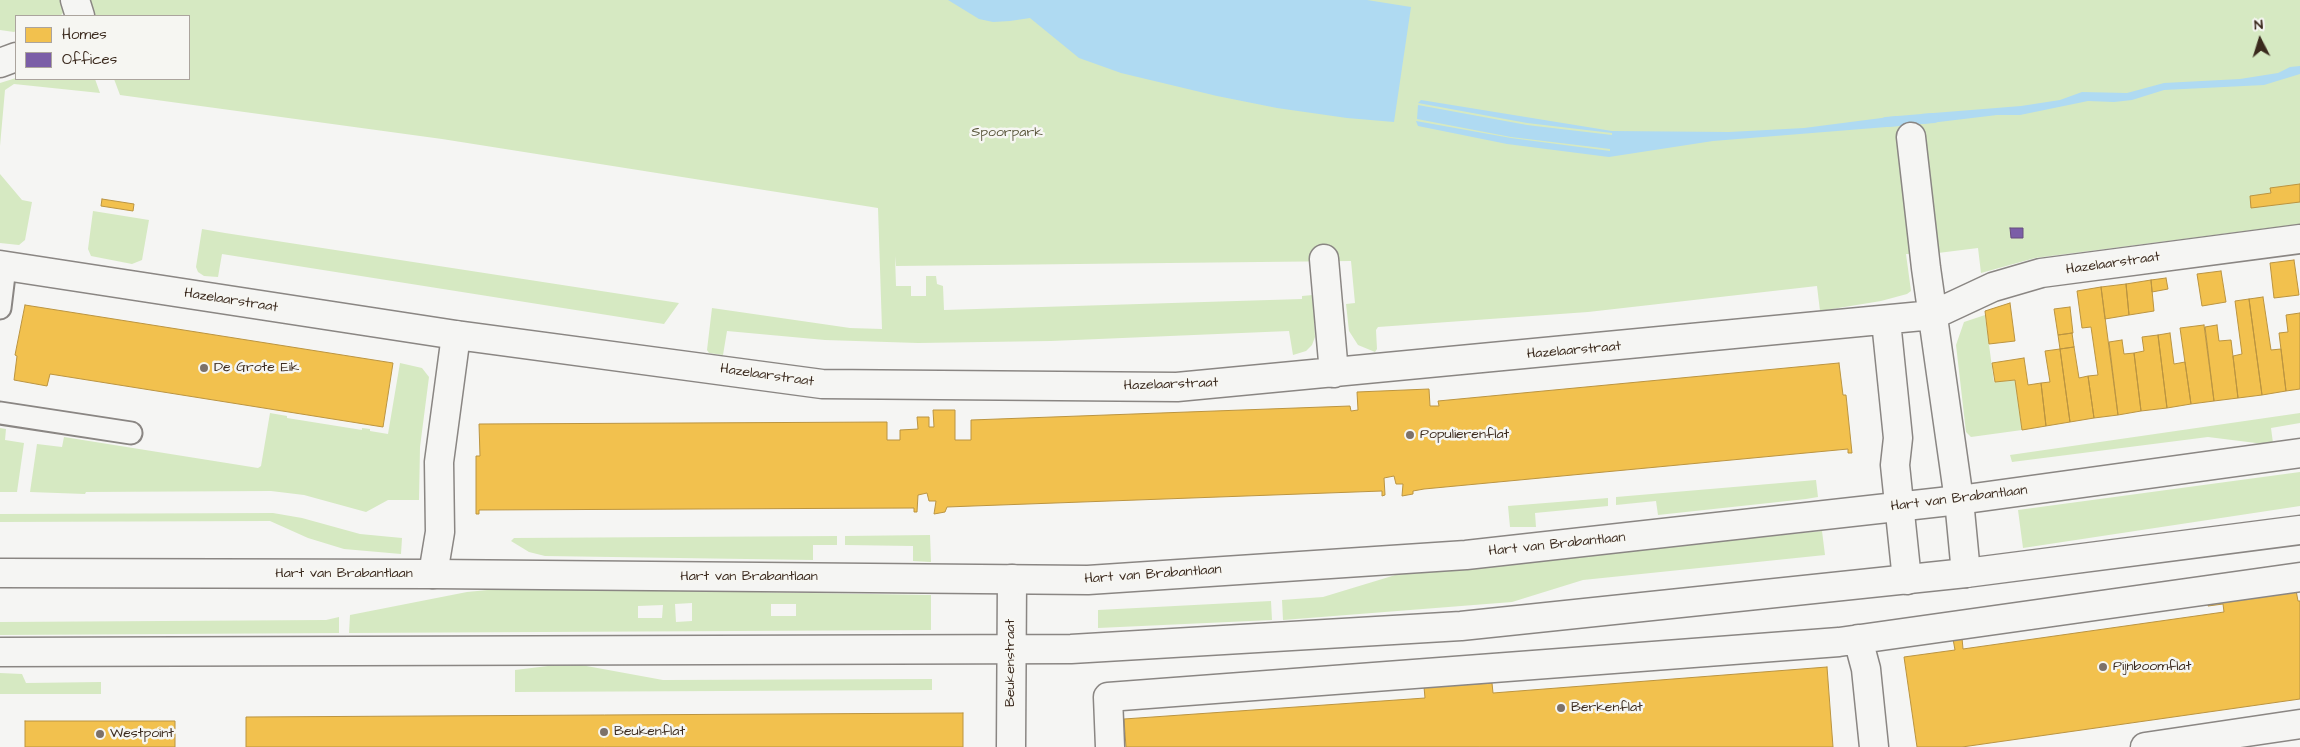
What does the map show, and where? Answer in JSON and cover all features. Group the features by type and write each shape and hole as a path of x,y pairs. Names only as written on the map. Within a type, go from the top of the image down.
{"street":[{"path":"75,0 80,15"},
{"path":"0,63 15,56"},
{"path":"1911,137 1926,268 1959,500 1966,573"},
{"name":"Hazelaarstraat","path":"3,266 456,335 822,384 1177,387 1334,374 1934,315 1993,287 2041,273 2300,239"},
{"path":"1324,259 1334,374"},
{"path":"1886,321 1898,438 1895,465 1907,580"},
{"path":"433,574 440,532 439,462 456,335"},
{"name":"Hart van Brabantlaan","path":"0,574 433,574 1088,580 1466,555 1959,500 2300,454"},
{"path":"0,652 1071,649 1461,626 1907,580 2300,530"},
{"path":"1110,747 1108,697 1783,647 1858,639 2300,577"},
{"name":"Beukenstraat","path":"1011,747 1010,648 1012,579"},
{"path":"1858,639 1866,669 1874,747"},
{"path":"2145,747 2300,724"}],"lane":[{"name":"Hazelaarstraat","path":"0,308 3,266"},
{"path":"0,413 131,433"}],"green space":[{"path":"0,0 66,0 64,12 61,15 15,15 15,32 0,30"},
{"name":"Spoorpark","path":"88,0 2300,0 2300,224 2035,258 1981,273 1978,248 1930,254 1906,254 1911,291 1907,294 1881,301 1820,311 1817,286 1588,312 1378,327 1376,330 1377,349 1375,352 1358,345 1349,331 1346,304 1355,303 1351,261 896,266 895,256 896,286 911,286 911,296 926,296 926,276 936,276 937,284 943,286 944,310 1302,299 1302,296 1313,295 1315,337 1312,345 1306,351 1293,355 1289,331 1051,341 918,343 825,340 727,331 723,355 709,353 707,350 712,308 850,328 882,329 878,208 442,139 120,95 114,80 190,80 190,15 94,15"},
{"path":"15,78 15,80 95,80 100,93 14,84 5,90 0,146 0,83"},
{"path":"0,174 22,200 32,202 25,240 19,245 0,243"},
{"path":"93,211 149,220 142,260 132,264 91,256 88,249"},
{"path":"202,229 679,303 664,324 222,254 218,277 204,276 198,272 196,267"},
{"path":"1985,315 1994,382 2015,380 2022,430 1971,437 1966,432 1956,345 1964,322"},
{"path":"400,363 422,368 429,377 420,447 419,500 388,500 366,512 304,495 271,491 86,492 85,494 30,492 37,444 62,447 64,437 258,468 261,466 270,413 287,416 287,418 362,430 362,428 370,429 370,431 388,434"},
{"path":"2300,413 2300,423 2271,428 2273,443 2264,444 2208,437 2012,462 2010,455"},
{"path":"0,428 6,429 5,440 24,443 17,492 0,492"},
{"path":"2300,472 2300,506 2023,548 2018,510"},
{"path":"1816,480 1818,497 1806,499 1658,515 1656,501 1616,505 1616,497"},
{"path":"1608,498 1608,506 1535,513 1536,527 1510,527 1508,506"},
{"path":"273,513 302,518 360,534 402,538 401,554 344,549 308,538 270,521 0,522 0,514"},
{"path":"1822,531 1825,555 1583,580 1512,602 1283,620 1282,600 1323,597 1402,573"},
{"path":"930,535 931,562 913,561 913,546 845,545 845,536"},
{"path":"837,536 837,545 813,545 813,560 545,556 529,552 511,541 514,538"},
{"path":"508,588 931,595 931,630 349,633 350,615 467,592","holes":["692,603 692,621 676,622 675,604","771,604 796,604 796,616 771,616","663,605 662,618 638,618 638,606"]},
{"path":"1271,601 1272,620 1098,628 1098,610"},
{"path":"339,617 339,633 0,635 0,622 326,620"},
{"path":"581,665 663,680 932,679 932,690 515,692 515,670"},
{"path":"0,673 22,674 26,683 101,682 101,694 0,694"}],"water":[{"path":"948,0 1367,0 1411,7 1394,122 1347,118 1277,108 1121,73 1079,58 1030,18 993,22 979,19"},
{"path":"2300,66 2300,74 2264,85 2164,90 2132,100 2114,102 2088,101 2020,115 1997,115 1922,124 1921,114 2021,106 2060,100 2082,92 2127,93 2164,83 2240,79 2278,73 2290,67"},
{"path":"1421,100 1612,131 1729,132 1804,128 1897,116 1899,126 1713,141 1609,157 1507,144 1418,126 1416,121 1511,138 1610,151 1610,149 1511,137 1417,119 1418,105 1527,125 1612,135 1612,133 1527,123 1418,103"}],"building: Homes":[{"path":"2300,184 2300,202 2251,208 2250,196 2271,193 2270,188"},
{"path":"102,199 134,204 133,211 101,206"},
{"path":"2294,260 2299,295 2274,298 2270,263"},
{"path":"2221,271 2226,302 2202,306 2197,274"},
{"path":"2166,278 2168,289 2152,292 2151,280"},
{"path":"2151,280 2154,311 2129,315 2126,284"},
{"path":"2126,284 2129,315 2105,319 2101,287"},
{"path":"2101,287 2118,415 2094,418 2088,376 2098,375 2091,327 2082,328 2077,291"},
{"path":"2263,297 2271,350 2281,349 2286,391 2262,395 2249,299"},
{"path":"2249,299 2262,395 2238,398 2233,356 2242,354 2235,301"},
{"path":"2010,303 2015,341 1989,344 1985,311"},
{"name":"De Grote Eik","path":"25,305 393,363 383,427 50,374 47,386 14,380 17,356 15,355"},
{"path":"2070,307 2073,333 2058,335 2054,309"},
{"path":"2300,313 2300,389 2286,391 2279,333 2288,332 2286,315"},
{"path":"2204,325 2214,401 2191,404 2180,328"},
{"path":"2217,325 2219,341 2231,340 2238,398 2214,401 2205,327"},
{"path":"2072,333 2074,347 2060,349 2058,335"},
{"path":"2170,333 2174,364 2185,362 2191,404 2167,408 2158,335"},
{"path":"2158,335 2167,408 2141,411 2134,353 2144,351 2142,337"},
{"path":"2122,340 2124,354 2134,353 2141,411 2118,415 2109,342"},
{"path":"2074,347 2079,378 2088,376 2094,418 2070,422 2060,349"},
{"path":"2060,349 2070,422 2046,426 2041,383 2050,382 2045,351"},
{"path":"2024,358 2028,385 2041,383 2046,426 2022,430 2015,380 1995,382 1992,363"},
{"name":"Populierenflat","path":"1839,363 1843,395 1846,395 1852,453 1848,453 1848,449 1424,489 1402,496 1403,484 1396,484 1394,476 1384,478 1385,495 1382,496 1382,491 947,507 945,512 934,514 936,501 929,501 927,493 918,495 917,512 914,512 914,508 479,510 479,514 476,514 476,456 480,456 479,424 887,422 887,440 900,440 900,430 918,429 917,417 929,417 929,427 934,427 933,410 955,410 955,440 971,440 971,420 1350,406 1351,411 1358,410 1357,392 1429,389 1430,406 1439,406 1438,401"},
{"name":"Pijnboomflat","path":"2296,590 2298,601 2300,601 2300,699 1962,747 1917,747 1904,657 1955,650 1953,639 1962,638 1963,649 2224,612 2223,604 2208,606 2208,603"},
{"name":"Berkenflat","path":"1827,667 1833,747 1126,747 1124,719 1425,698 1424,687 1492,683 1493,693"},
{"name":"Beukenflat","path":"963,713 963,747 246,747 246,717"},
{"name":"Westpoint","path":"25,721 175,721 175,747 25,747"}],"building: Offices":[{"path":"2010,228 2023,228 2023,238 2011,238"}],"waterway":[{"path":"1886,122 1934,118"}],"place":[{"name":"De Grote Eik","path":"204,368"},
{"name":"Populierenflat","path":"1410,435"},
{"name":"Pijnboomflat","path":"2103,667"},
{"name":"Berkenflat","path":"1561,708"},
{"name":"Beukenflat","path":"604,732"},
{"name":"Westpoint","path":"100,734"}]}
